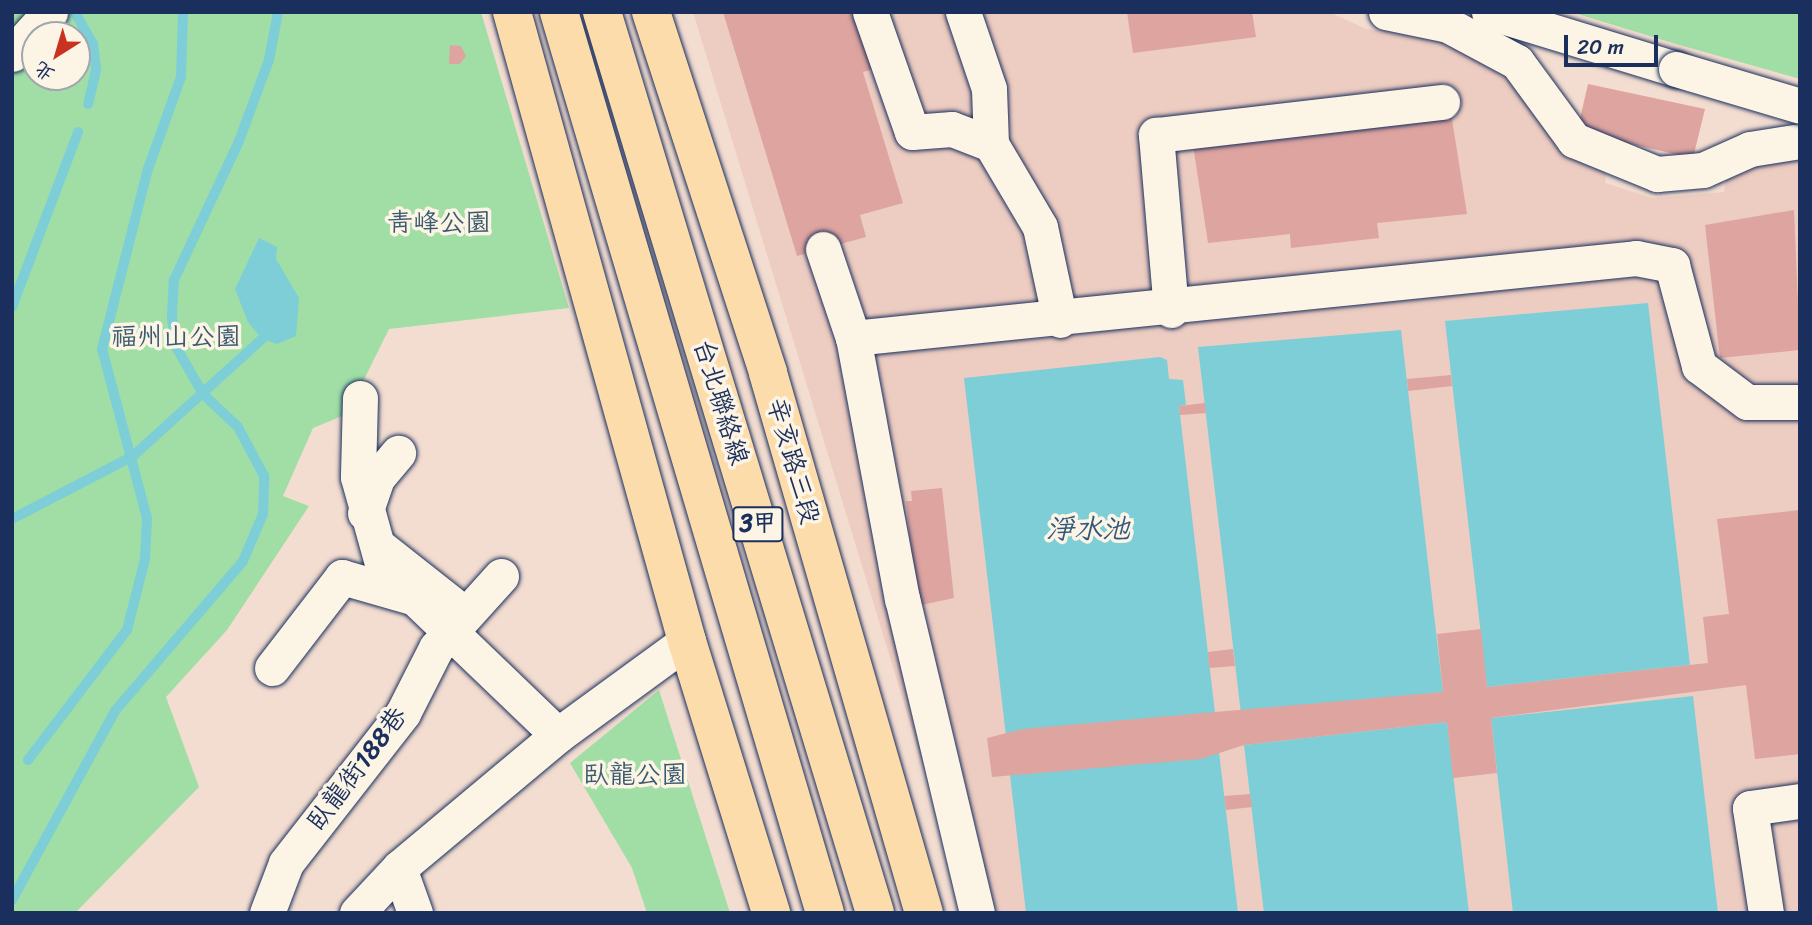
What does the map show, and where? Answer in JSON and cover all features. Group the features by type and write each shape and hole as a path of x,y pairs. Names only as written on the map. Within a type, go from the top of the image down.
{"main road":[{"path":"512,12 687,641 771,913"},
{"name":"台北聯絡線","path":"559,12 596,142 730,576 825,913"},
{"name":"台北聯絡線","path":"602,12 875,913"},
{"name":"辛亥路三段","path":"651,12 768,373 924,913"}],"street":[{"path":"12,54 50,12"},
{"path":"870,12 912,132 953,129 991,144"},
{"path":"963,12 989,89 991,144 1040,228 1060,320"},
{"path":"1386,12 1448,25 1517,62 1574,140 1657,174 1703,170 1797,128"},
{"path":"1489,12 1800,100"},
{"path":"1690,70 1797,128"},
{"path":"1760,88 1797,128"},
{"path":"1171,310 1156,135 1442,102"},
{"path":"823,249 853,338 899,586 977,913"},
{"path":"853,338 1171,310 1636,258 1672,265 1699,366 1747,402 1800,402"},
{"path":"360,398 358,477 365,513 381,548 386,588"},
{"path":"365,513 377,478 398,453"},
{"path":"381,548 569,727"},
{"name":"臥龍街188巷","path":"267,913 286,863 403,713 459,622 502,576"},
{"path":"272,668 342,577 415,598 459,622"},
{"path":"357,913 399,868 569,727 687,641"},
{"path":"1766,913 1750,808 1800,801"},
{"path":"399,868 415,913"}],"shaded area":[{"path":"693,12 1329,12 1366,29 1444,35 1533,97 1569,154 1606,173 1605,183 1652,198 1724,192 1728,169 1800,157 1800,913 968,913"}],"green space":[{"name":"福州山公園","path":"12,12 481,12 569,308 389,329 347,414 313,428 283,496 309,506 227,630 166,697 199,787 75,913 12,913"},
{"path":"1571,12 1800,12 1800,79 1676,44"},
{"name":"臥龍公園","path":"659,690 730,913 647,913 632,868 570,763"}],"water":[{"path":"259,238 277,247 276,259 299,298 296,336 277,344 262,339 248,322 235,289"},
{"path":"1648,303 1690,665 1487,687 1445,321"},
{"path":"1401,330 1443,692 1241,714 1198,347"},
{"name":"淨水池","path":"1160,357 1167,360 1169,379 1183,380 1186,405 1179,406 1215,713 1006,736 964,378"},
{"path":"1693,696 1718,913 1513,913 1491,718"},
{"path":"1447,722 1469,913 1264,913 1244,745"},
{"path":"1219,752 1238,913 1026,913 1010,775"}],"building":[{"path":"723,12 887,12 902,61 863,72 903,203 860,215 866,237 797,256"},
{"path":"1127,12 1252,12 1256,37 1133,53"},
{"path":"450,45 461,46 466,56 460,64 449,64"},
{"path":"1588,84 1705,109 1693,158 1577,132"},
{"path":"1451,113 1467,214 1377,223 1379,238 1291,248 1290,234 1208,243 1193,145"},
{"path":"1794,210 1800,350 1720,358 1705,225"},
{"path":"1451,375 1452,386 1408,391 1407,379"},
{"path":"1205,403 1206,413 1180,415 1179,406"},
{"path":"942,488 954,598 917,606 906,501 912,501 911,491"},
{"path":"1800,510 1800,754 1755,759 1746,685 1491,718 1497,773 1453,778 1447,722 1244,745 1201,759 992,777 987,738 1023,729 1443,692 1437,634 1481,629 1487,687 1708,663 1703,617 1729,614 1717,519"},
{"path":"1233,649 1235,666 1209,668 1208,652"},
{"path":"1250,794 1252,807 1226,810 1224,796"}],"waterway":[{"path":"75,12 93,44 96,70 88,104"},
{"path":"28,760 127,630 145,559 147,518 102,349 148,169 181,77 183,12"},
{"path":"12,900 115,711 243,561 263,514 264,476 238,427 203,394 175,345 172,315 174,280 239,141 269,60 278,12"},
{"path":"12,307 78,132"},
{"path":"12,519 133,456 262,339"}],"park label":[{"name":"青峰公園","path":"439,223"}]}
